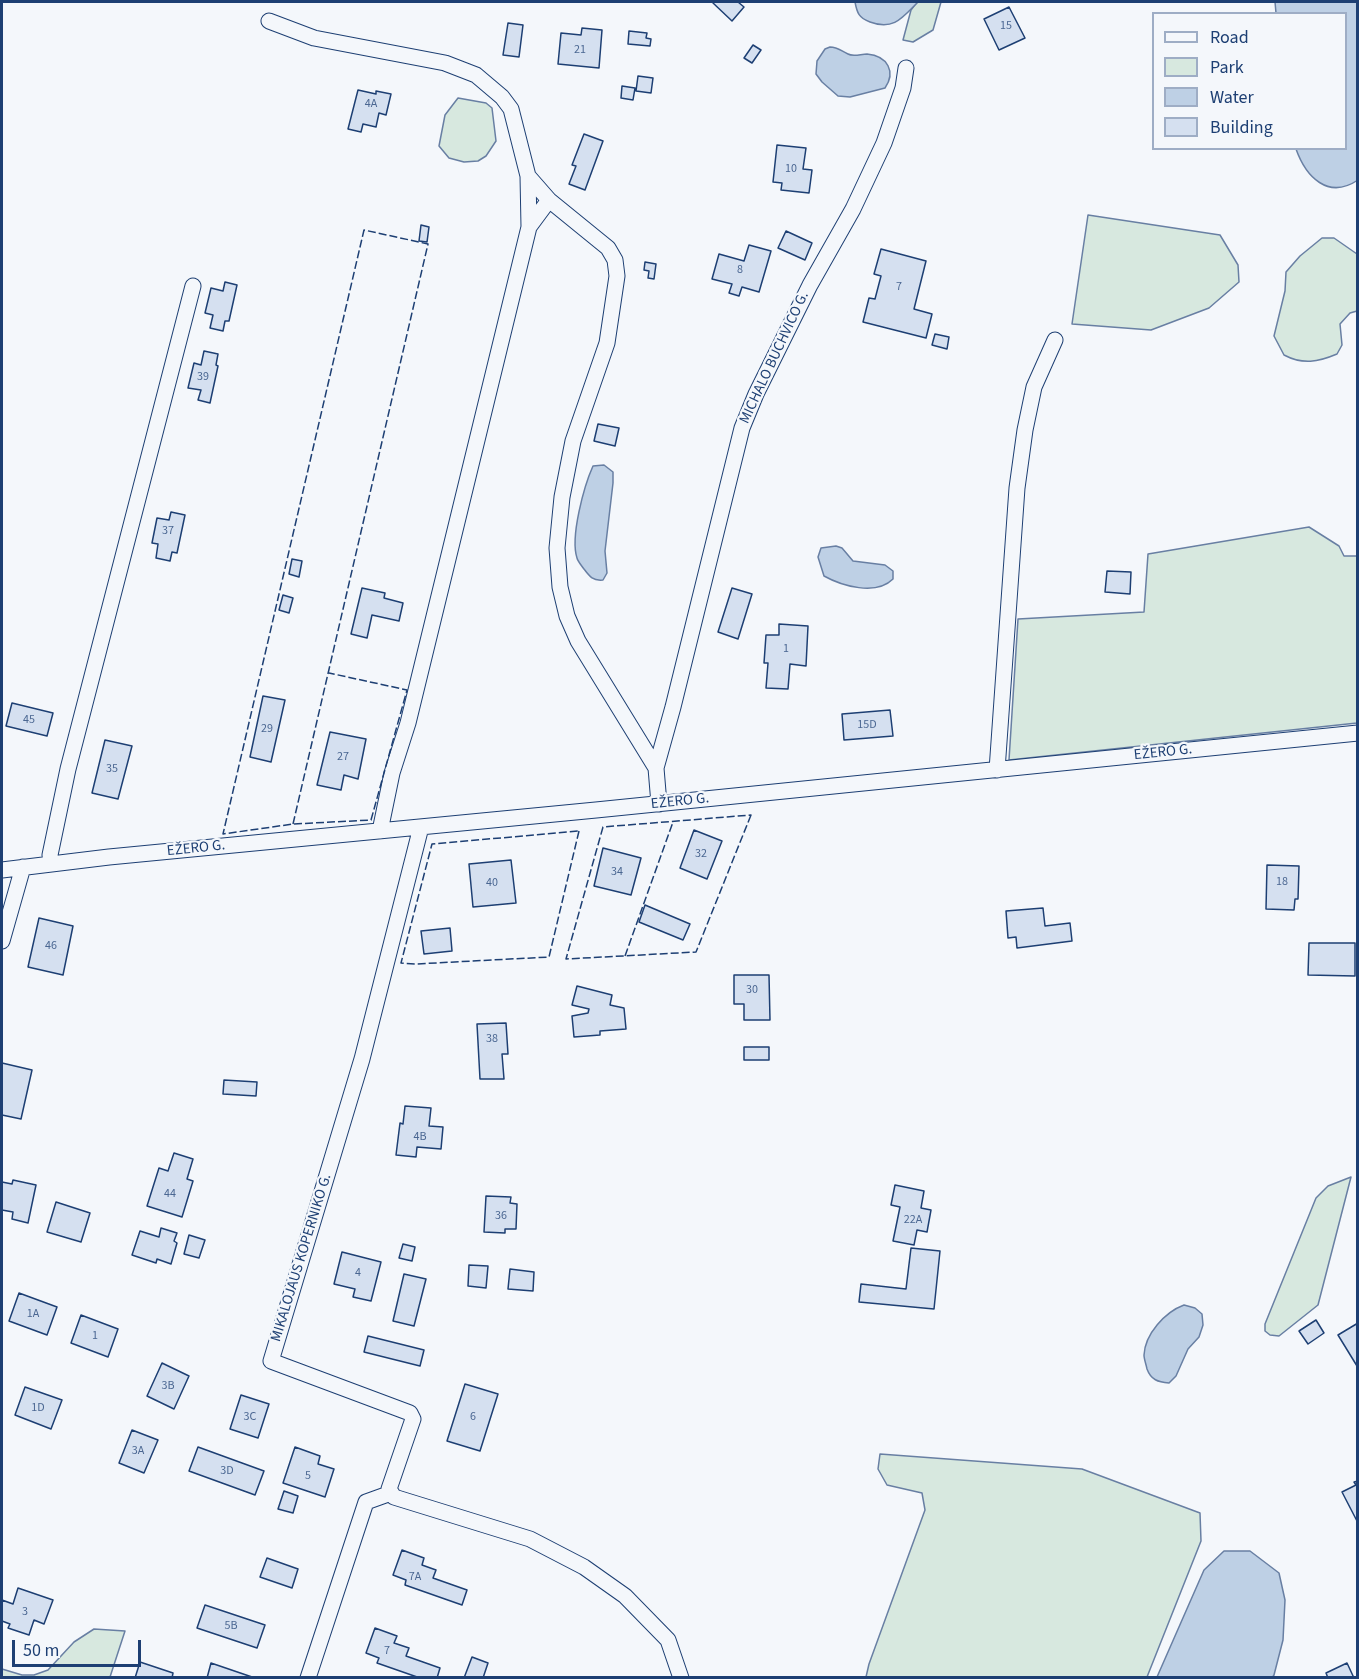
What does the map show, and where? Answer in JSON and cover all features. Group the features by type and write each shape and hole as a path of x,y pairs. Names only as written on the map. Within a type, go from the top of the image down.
{"street":[{"path":"269,21 314,38 445,63 476,75 502,97 511,109 528,176 529,227 408,723 392,773 380,831"},
{"name":"MICHALO BUCHVICO G.","path":"659,804 656,768 742,428 756,394 810,285 853,209 884,143 903,88 906,68"},
{"path":"528,176 549,200 608,248 615,260 617,276 607,343 581,415 567,466 557,548 560,587 567,616 578,641 656,768"},
{"path":"529,227 549,200"},
{"path":"51,864 50,855 68,769 193,286"},
{"path":"997,770 1017,488 1034,387 1055,340"},
{"name":"EŽERO G.","path":"2,870 1358,733"},
{"name":"MIKALOJAUS KOPERNIKO G.","path":"391,1493 389,1489 413,1419 410,1413 271,1361 362,1059 421,827"},
{"path":"2,941 23,867"},
{"path":"308,1677 366,1502 391,1493 394,1497 530,1539 584,1567 625,1596 668,1640 681,1677"}],"green space":[{"path":"917,2 941,2 933,30 913,42 903,40 911,10"},
{"path":"458,98 486,103 492,108 496,141 486,156 478,161 464,162 449,158 439,146 445,115"},
{"path":"1088,215 1220,235 1238,265 1239,282 1209,308 1151,330 1072,324"},
{"path":"1322,238 1334,238 1357,254 1357,311 1350,313 1340,324 1342,345 1337,354 1317,360 1298,360 1284,355 1274,336 1285,291 1286,272 1300,256"},
{"path":"1309,527 1339,546 1344,556 1357,556 1357,723 1009,760 1018,619 1144,612 1148,554"},
{"path":"1351,1177 1318,1305 1279,1336 1270,1335 1265,1331 1265,1324 1316,1198 1328,1186"},
{"path":"880,1454 1082,1469 1200,1513 1201,1541 1147,1677 866,1677 925,1510 922,1493 887,1485 878,1469"},
{"path":"94,1629 125,1631 110,1677 2,1677 2,1669 22,1675 34,1675 48,1670 74,1642"}],"water":[{"path":"855,2 918,2 897,21 886,25 863,19"},
{"path":"1275,2 1357,2 1358,180 1347,186 1337,188 1320,182 1306,168 1296,150 1347,150 1347,12 1276,12"},
{"path":"830,47 850,55 874,55 885,61 890,76 885,88 850,97 838,96 816,74 817,61 825,49"},
{"path":"604,465 613,472 613,483 605,551 607,573 603,580 600,580 590,576 578,561 575,538 582,498 589,475 593,466"},
{"path":"836,546 842,548 853,561 885,565 893,571 893,579 878,587 859,588 824,576 818,557 821,548"},
{"path":"1184,1305 1195,1308 1202,1314 1203,1325 1199,1337 1188,1349 1176,1376 1169,1383 1158,1381 1147,1369 1144,1357 1145,1347 1152,1332 1163,1318"},
{"path":"1224,1551 1250,1551 1279,1573 1285,1600 1283,1640 1274,1675 1272,1678 1157,1677 1204,1570"}],"building":[{"path":"714,2 738,2 744,7 732,21"},
{"path":"1009,7 1025,38 999,50 984,19"},
{"path":"508,23 523,25 519,57 503,55"},
{"path":"582,28 602,30 599,68 558,64 561,33 581,35"},
{"path":"629,31 647,33 646,38 651,39 650,46 628,44"},
{"path":"753,45 761,50 752,63 744,58"},
{"path":"638,76 653,78 651,93 636,91"},
{"path":"622,86 635,88 633,100 621,98"},
{"path":"358,90 376,94 376,91 391,94 386,115 379,113 376,127 363,124 361,132 348,129"},
{"path":"584,134 603,141 585,190 569,184 576,166 572,165"},
{"path":"777,145 806,148 803,169 812,170 809,193 781,190 782,183 773,182"},
{"path":"421,225 429,227 427,242 419,241"},
{"path":"786,231 812,243 805,260 778,248"},
{"path":"749,245 771,251 759,292 742,287 739,296 729,293 732,284 712,279 719,254 744,261"},
{"path":"881,249 926,261 914,309 932,314 926,338 863,322 869,298 875,299 881,276 874,274"},
{"path":"645,262 656,264 654,279 648,278 649,271 644,270"},
{"path":"225,282 237,285 229,321 225,321 223,331 210,328 213,315 205,313 211,288 223,291"},
{"path":"935,334 949,337 947,349 932,345"},
{"path":"204,351 218,354 216,365 218,366 210,403 198,400 201,390 188,388 194,363 201,365"},
{"path":"598,424 619,428 615,446 594,441"},
{"path":"171,512 185,515 177,553 172,552 170,561 156,558 158,544 152,543 157,518 169,520"},
{"path":"292,559 302,561 299,577 289,574"},
{"path":"1107,571 1131,572 1130,594 1105,592"},
{"path":"362,588 385,593 384,598 403,603 399,621 372,615 367,638 351,634"},
{"path":"732,588 752,594 738,639 718,632"},
{"path":"283,595 293,598 289,613 279,610"},
{"path":"779,624 808,626 806,666 790,664 788,689 766,688 768,663 764,663 766,635 779,635"},
{"path":"263,696 285,700 271,762 250,757"},
{"path":"12,703 53,713 47,736 6,726"},
{"path":"890,710 893,736 844,740 842,714"},
{"path":"330,732 366,739 358,779 344,775 341,790 317,785"},
{"path":"105,740 132,746 118,799 92,793"},
{"path":"694,830 722,841 707,879 680,868"},
{"path":"603,848 641,858 631,895 594,886"},
{"path":"511,860 516,903 473,907 469,864"},
{"path":"1267,865 1299,866 1298,899 1295,899 1294,910 1266,909"},
{"path":"645,905 690,924 683,940 639,922"},
{"path":"1043,908 1045,926 1070,923 1072,941 1017,948 1016,937 1008,938 1006,911"},
{"path":"39,918 73,926 63,975 28,967"},
{"path":"450,928 452,951 424,954 421,931"},
{"path":"1309,943 1355,943 1355,976 1308,975"},
{"path":"734,975 769,975 770,1020 744,1020 744,1004 734,1004"},
{"path":"577,986 612,995 610,1005 624,1008 626,1029 600,1031 600,1035 574,1037 572,1016 588,1013 589,1009 572,1005"},
{"path":"506,1023 508,1054 502,1054 504,1079 480,1079 477,1024"},
{"path":"744,1047 769,1047 769,1060 744,1060"},
{"path":"2,1063 32,1070 21,1119 2,1115"},
{"path":"224,1080 257,1082 256,1096 223,1094"},
{"path":"405,1106 431,1108 429,1126 443,1127 441,1149 417,1147 416,1157 396,1155 400,1123 403,1124"},
{"path":"174,1153 193,1159 187,1179 193,1181 182,1217 147,1206 159,1168 168,1171"},
{"path":"13,1180 36,1185 28,1223 12,1219 13,1212 2,1210 2,1182 12,1184"},
{"path":"895,1185 924,1191 921,1208 931,1210 927,1232 917,1230 914,1245 893,1241 900,1207 891,1205"},
{"path":"486,1196 511,1197 510,1203 517,1204 516,1229 505,1229 505,1233 484,1232"},
{"path":"56,1202 90,1213 81,1242 47,1232"},
{"path":"161,1228 177,1233 174,1241 177,1243 171,1264 157,1259 156,1263 132,1255 140,1231 159,1237"},
{"path":"189,1235 205,1240 199,1258 184,1254"},
{"path":"403,1244 415,1247 412,1261 399,1258"},
{"path":"911,1248 940,1251 934,1309 859,1302 861,1284 906,1289"},
{"path":"342,1252 381,1262 371,1301 353,1297 355,1289 334,1284"},
{"path":"469,1265 488,1266 486,1288 468,1286"},
{"path":"510,1269 534,1272 533,1291 508,1289"},
{"path":"404,1274 426,1279 414,1326 393,1321"},
{"path":"19,1293 57,1307 47,1335 9,1321"},
{"path":"81,1315 118,1329 108,1357 71,1343"},
{"path":"1316,1320 1324,1333 1308,1344 1299,1331"},
{"path":"1358,1323 1358,1365 1357,1366 1338,1335"},
{"path":"368,1336 424,1350 420,1366 364,1352"},
{"path":"162,1363 189,1376 174,1409 147,1396"},
{"path":"465,1384 498,1394 480,1451 447,1441"},
{"path":"25,1387 62,1400 51,1429 15,1415"},
{"path":"241,1395 269,1404 258,1438 230,1429"},
{"path":"132,1430 158,1440 144,1473 119,1463"},
{"path":"198,1447 264,1471 255,1495 189,1471"},
{"path":"295,1447 320,1456 318,1464 334,1469 325,1497 283,1483"},
{"path":"1358,1481 1358,1523 1342,1492 1356,1485 1354,1482"},
{"path":"284,1491 298,1496 293,1513 278,1509"},
{"path":"402,1550 424,1558 422,1565 436,1570 433,1578 467,1590 462,1605 405,1585 406,1580 393,1575"},
{"path":"267,1558 298,1569 292,1588 260,1577"},
{"path":"18,1588 53,1600 44,1624 34,1620 29,1635 8,1628 10,1624 2,1621 2,1600 13,1604"},
{"path":"205,1605 265,1625 257,1648 197,1628"},
{"path":"375,1628 397,1636 394,1643 409,1648 406,1656 440,1668 437,1678 420,1678 377,1663 379,1658 366,1653"},
{"path":"472,1657 488,1663 483,1678 464,1678"},
{"path":"140,1662 173,1673 172,1678 135,1678"},
{"path":"211,1663 255,1678 207,1678"},
{"path":"1347,1663 1354,1678 1328,1678 1326,1673"}],"fence":[{"path":"293,824 428,244 364,230 223,834 293,824 371,820 407,690 329,673"},
{"path":"751,815 696,952 566,959 603,827 751,815"},
{"path":"625,956 673,822"},
{"path":"579,831 549,957 401,963 432,844 579,831"}]}
